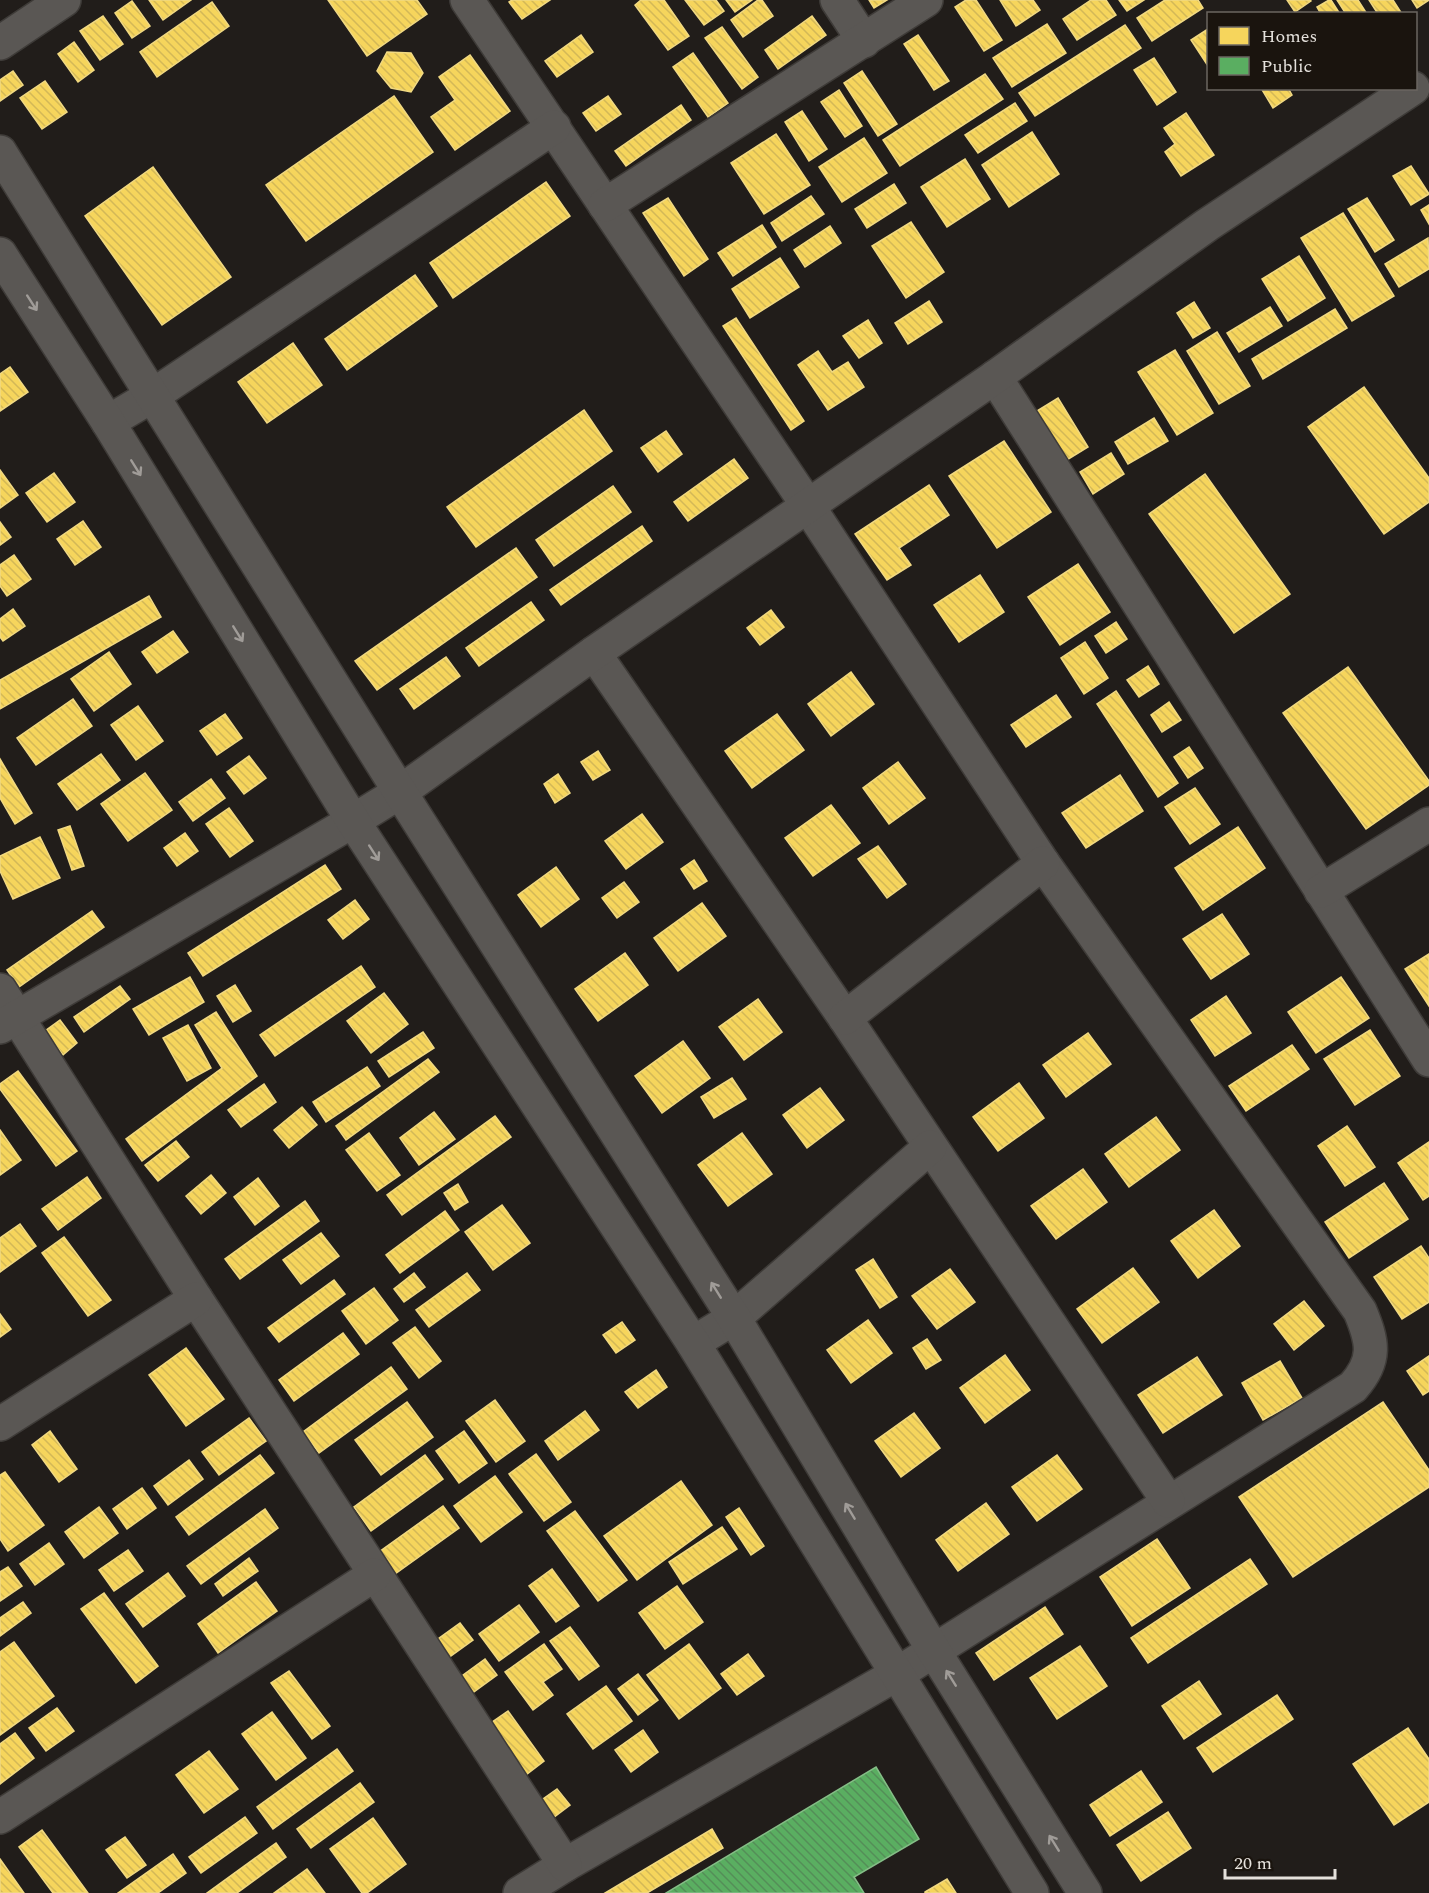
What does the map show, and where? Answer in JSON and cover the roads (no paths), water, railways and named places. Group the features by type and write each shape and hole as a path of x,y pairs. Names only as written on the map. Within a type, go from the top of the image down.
{"street":[{"path":"0,43 64,0"},
{"path":"467,0 808,506 1043,863 1360,1311 1370,1336 1371,1358 1362,1376 1353,1387 934,1651 520,1893"},
{"path":"837,0 864,41"},
{"path":"606,205 926,0"},
{"path":"565,1865 6,1011 353,821 400,792 594,653 995,377 1207,225 1411,90"},
{"path":"108,422 152,396 554,127"},
{"path":"0,152 400,792 734,1318 934,1651 1085,1893"},
{"path":"0,254 108,422 353,821 693,1343 1032,1893"},
{"path":"995,377 1429,1060"},
{"path":"594,653 845,1018 1168,1502"},
{"path":"1322,891 1429,824"},
{"path":"845,1018 1043,863"},
{"path":"693,1343 734,1318 930,1147"},
{"path":"0,1424 196,1299"},
{"path":"0,1817 374,1575"}]}
